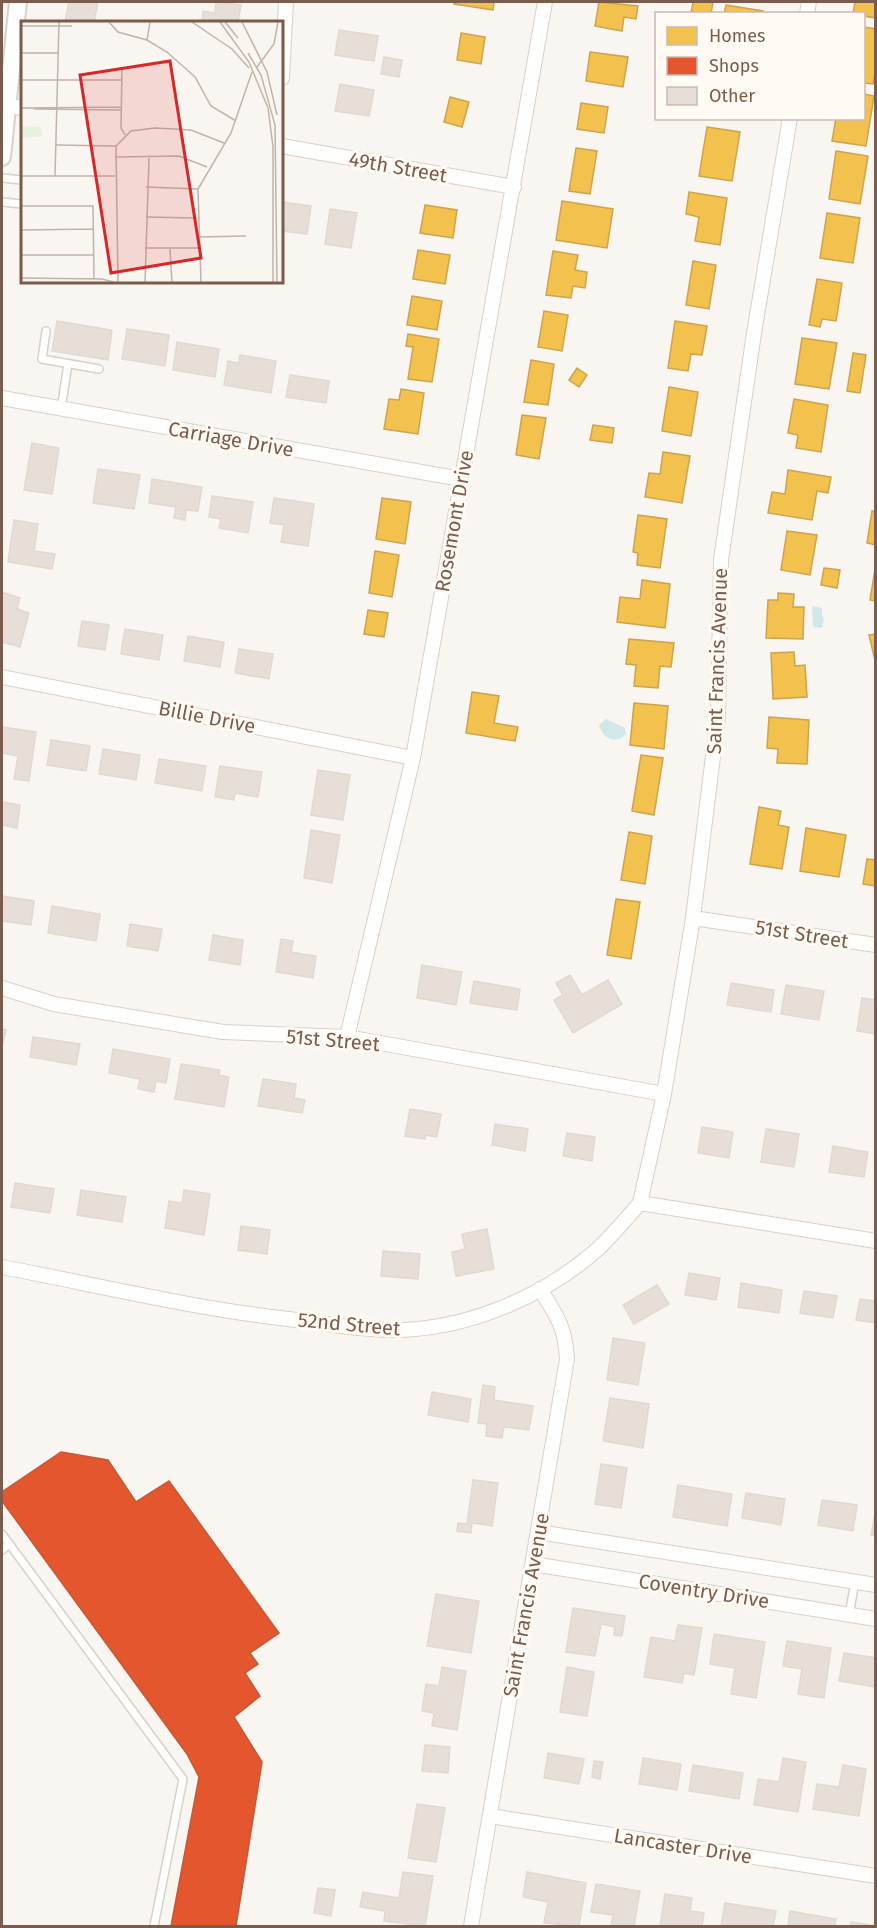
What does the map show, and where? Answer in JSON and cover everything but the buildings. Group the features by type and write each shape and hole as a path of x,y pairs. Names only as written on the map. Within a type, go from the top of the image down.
{"street":[{"path":"2,149 15,107 18,2"},
{"path":"284,40 286,2"},
{"name":"Rosemont Drive","path":"347,1037 413,758 545,2"},
{"name":"Saint Francis Avenue","path":"640,1203 664,1094 693,918 718,716 721,560 754,333 790,120"},
{"name":"49th Street","path":"284,146 514,187"},
{"name":"Carriage Drive","path":"2,398 461,479"},
{"name":"Billie Drive","path":"2,676 413,758"},
{"name":"51st Street","path":"693,918 876,945"},
{"name":"51st Street","path":"2,988 54,1004 223,1032 347,1037 664,1094"},
{"path":"640,1203 876,1241"},
{"name":"52nd Street","path":"2,1267 243,1314 402,1330 450,1323 496,1309 540,1289 561,1277 599,1248 640,1203"},
{"name":"Saint Francis Avenue","path":"471,1926 567,1359 566,1336 560,1320 540,1289"},
{"name":"Coventry Drive","path":"538,1532 876,1585"},
{"name":"Coventry Drive","path":"533,1564 876,1619"},
{"name":"Lancaster Drive","path":"490,1816 876,1876"}],"lane":[{"path":"2,178 21,180"},
{"path":"2,202 21,204"},
{"path":"46,331 42,359 99,369"},
{"path":"61,409 68,364"},
{"path":"2,1534 183,1779 154,1926"},
{"path":"2,1550 9,1544"},
{"path":"849,1615 855,1582"}],"water":[{"path":"812,606 822,608 824,618 822,628 813,625"},
{"path":"606,719 625,728 626,734 618,739 606,736 599,725"}]}
